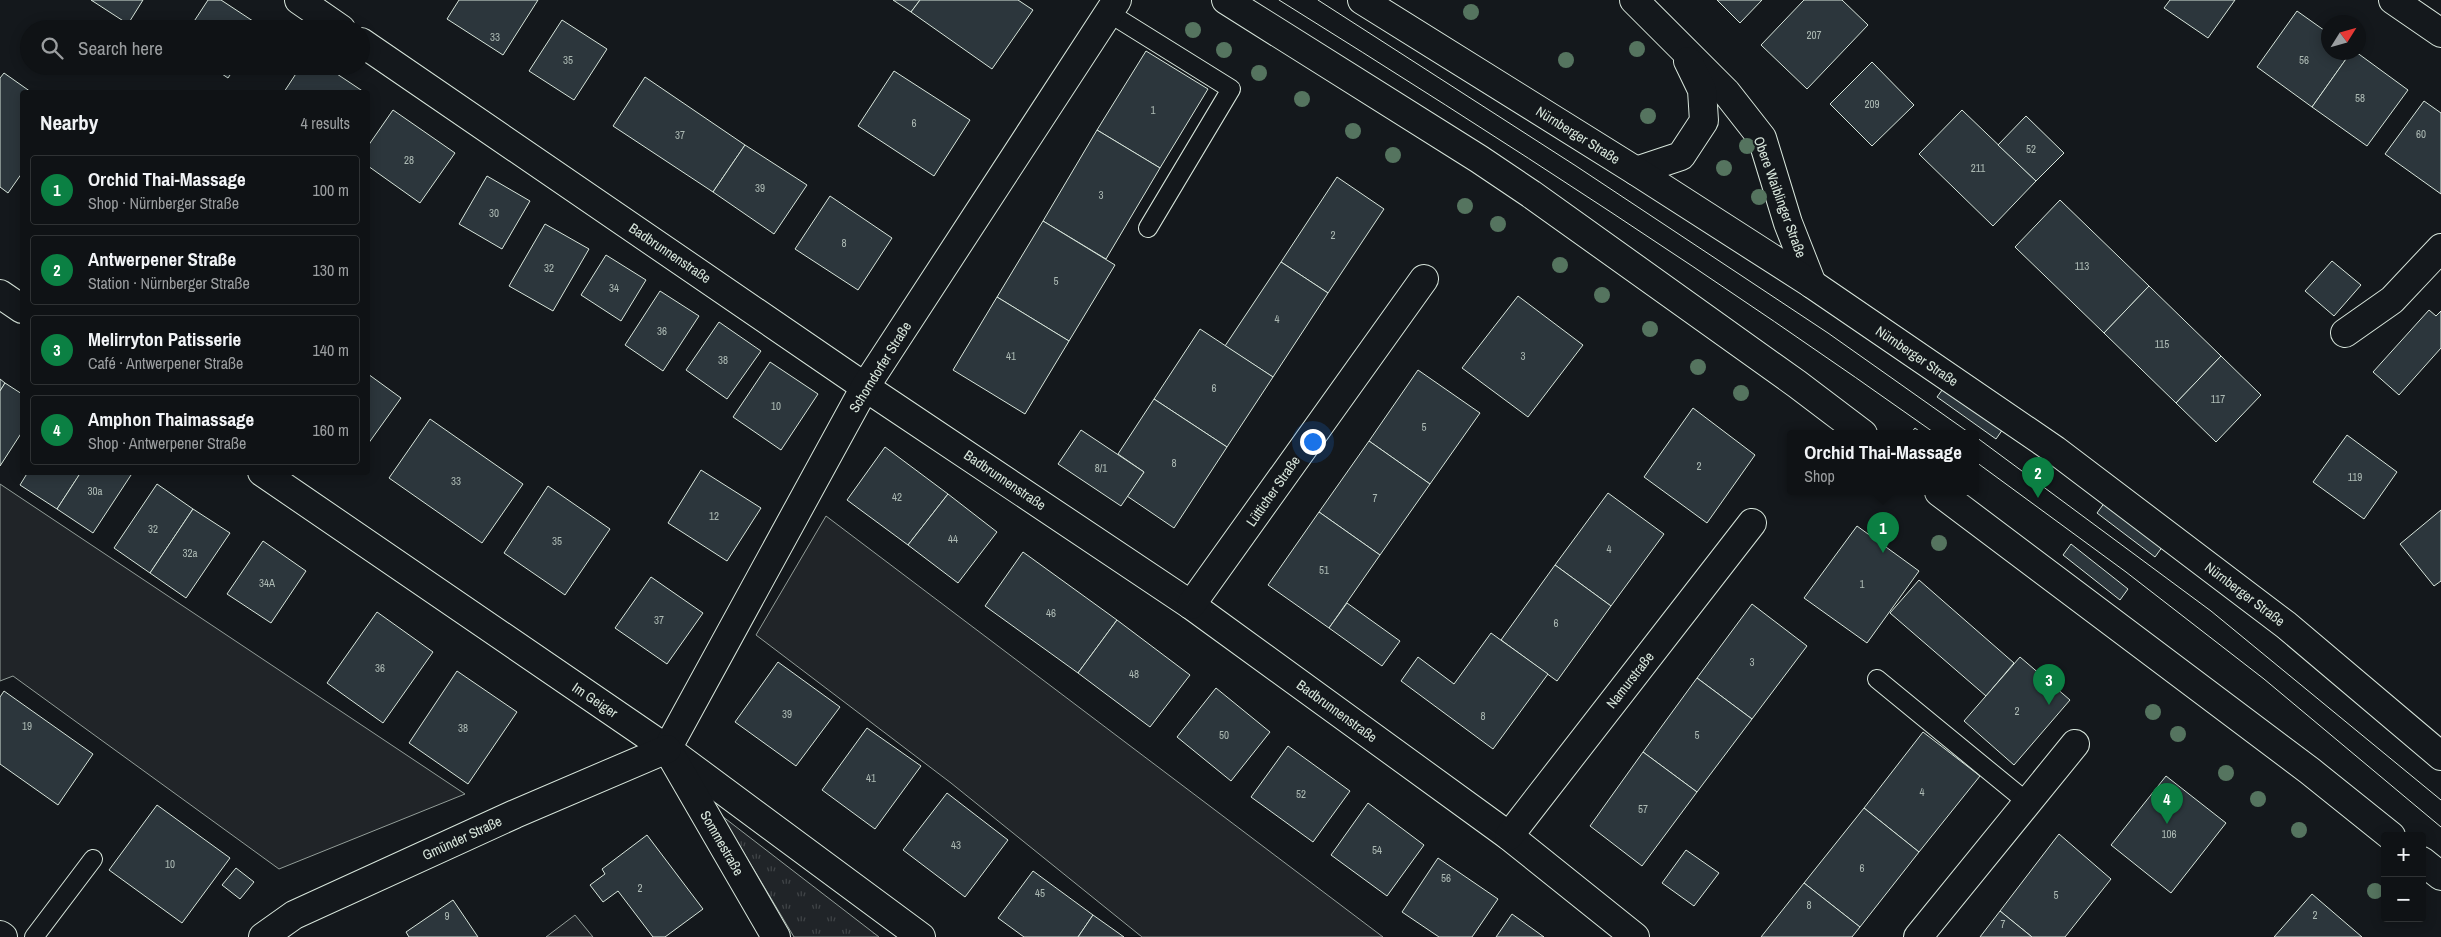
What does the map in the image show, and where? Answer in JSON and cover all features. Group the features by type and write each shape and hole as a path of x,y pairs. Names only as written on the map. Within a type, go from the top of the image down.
{"street":[{"path":"299,0 328,20"},
{"path":"1226,0 1531,194 1797,384 1858,430"},
{"name":"Nürnberger Straße","path":"1362,0 1636,171 1812,284 2055,450 2286,625 2441,756"},
{"name":"Obere Waiblinger Straße","path":"1634,0 1726,92 1762,138 1788,223 1812,284"},
{"path":"2393,0 2441,33"},
{"name":"Schorndorfer Straße","path":"668,749 866,387 1113,7"},
{"name":"Badbrunnenstraße","path":"370,48 866,387 1192,605 1508,836 1635,937"},
{"name":"Obere Waiblinger Straße","path":"1636,171 1681,156 1704,121 1702,90 1681,49"},
{"path":"2345,333 2392,300 2441,248"},
{"name":"Lütticher Straße","path":"1192,605 1424,279"},
{"path":"0,294 20,308"},
{"name":"Im Geiger","path":"266,475 668,749 921,937"},
{"path":"1943,495 2310,771 2386,832"},
{"name":"Namurstraße","path":"1508,836 1752,524"},
{"path":"1918,937 2075,744"},
{"name":"Gmünder Straße","path":"263,937 294,915 514,814 668,749"},
{"name":"Sommestraße","path":"668,749 776,937"},
{"path":"2426,864 2441,876"}],"lane":[{"path":"1113,7 1231,89 1148,228"},
{"path":"1877,679 2027,802"},
{"path":"34,937 92,859"}],"green space":[{"path":"0,484 465,794 279,869 13,676 0,681"},
{"path":"826,516 1383,937 1142,937 951,783 756,635"},
{"path":"722,816 879,937 794,937"},
{"path":"575,915 593,937 546,937"}],"building":[{"path":"91,0 143,0 130,20 122,20"},
{"path":"208,0 221,0 251,20 195,20"},
{"path":"459,0 538,0 503,55 447,19"},
{"path":"893,0 920,0 911,12"},
{"path":"920,0 1018,0 1033,10 992,69 911,12"},
{"path":"1717,0 1762,0 1740,23"},
{"path":"1804,0 1842,0 1868,25 1807,89 1761,45"},
{"path":"2170,0 2235,0 2208,38 2164,8"},
{"path":"2297,11 2321,28 2321,60 2345,60 2312,107 2257,67"},
{"path":"562,20 607,49 574,100 529,71"},
{"path":"1146,51 1208,89 1160,168 1097,130"},
{"path":"2366,59 2408,90 2367,146 2312,107 2345,60"},
{"path":"1872,62 1914,105 1872,146 1830,104"},
{"path":"894,71 970,120 934,176 858,126"},
{"path":"4,73 28,90 20,90 20,176 8,193 0,187 0,78"},
{"path":"295,75 338,75 361,90 285,90"},
{"path":"645,77 745,145 713,192 613,126"},
{"path":"2424,101 2441,113 2441,194 2385,154"},
{"path":"393,110 455,153 420,203 370,167 370,143"},
{"path":"1962,110 2036,181 1993,226 1919,154"},
{"path":"2026,116 2064,153 2036,181 1998,145"},
{"path":"1097,130 1160,168 1106,259 1043,221"},
{"path":"745,145 807,185 774,234 713,192"},
{"path":"487,176 530,201 502,249 459,224"},
{"path":"1337,177 1384,209 1328,293 1281,262"},
{"path":"830,196 892,238 858,290 795,249"},
{"path":"2060,200 2149,286 2104,333 2015,247"},
{"path":"1043,221 1115,265 1069,341 997,297"},
{"path":"545,224 589,249 553,311 509,286"},
{"path":"606,255 646,280 621,321 581,295"},
{"path":"2332,261 2361,285 2334,316 2305,291"},
{"path":"1281,262 1328,293 1273,377 1225,346"},
{"path":"2149,286 2221,356 2176,403 2104,333"},
{"path":"660,291 699,316 663,371 625,345"},
{"path":"1518,296 1583,345 1528,417 1462,368"},
{"path":"997,297 1069,341 1025,414 953,370"},
{"path":"2429,310 2436,316 2441,311 2441,348 2399,395 2373,372"},
{"path":"719,322 761,351 727,399 686,370"},
{"path":"1200,329 1273,377 1227,447 1154,399"},
{"path":"2221,356 2261,395 2216,442 2176,403"},
{"path":"770,362 818,394 781,450 733,417"},
{"path":"1418,370 1480,413 1430,484 1369,441"},
{"path":"370,375 401,398 370,441"},
{"path":"0,379 5,383 0,391"},
{"path":"5,383 20,393 20,435 0,466 0,391"},
{"path":"1945,386 2003,429 1996,439 1937,397"},
{"path":"1154,399 1227,447 1174,528 1127,496 1144,472 1118,454"},
{"path":"1693,408 1755,455 1707,523 1644,477"},
{"path":"430,419 523,484 482,543 389,478"},
{"path":"1081,430 1144,472 1121,506 1058,464"},
{"path":"2347,435 2397,472 2364,519 2313,482"},
{"path":"1369,441 1430,484 1380,555 1319,512"},
{"path":"885,447 948,494 908,545 847,500"},
{"path":"701,470 761,508 727,561 668,523"},
{"path":"26,475 79,475 57,509 20,485"},
{"path":"79,475 131,475 93,533 57,509"},
{"path":"157,484 193,509 150,573 114,548"},
{"path":"548,486 610,529 565,595 504,553"},
{"path":"1608,493 1664,534 1611,606 1555,565"},
{"path":"948,494 997,532 958,583 908,545"},
{"path":"2105,502 2163,546 2155,557 2097,513"},
{"path":"193,509 230,533 186,598 150,573"},
{"path":"2441,510 2441,581 2434,586 2400,544"},
{"path":"1319,512 1380,555 1329,628 1268,585"},
{"path":"1857,526 1919,571 1867,643 1804,598"},
{"path":"263,541 306,571 271,623 227,594"},
{"path":"2071,544 2128,589 2120,600 2063,555"},
{"path":"1023,552 1117,620 1078,673 985,606"},
{"path":"1555,565 1611,606 1557,681 1501,640"},
{"path":"651,577 703,613 667,664 615,628"},
{"path":"1919,580 2014,663 1986,696 1890,613"},
{"path":"1347,603 1400,641 1382,666 1329,628"},
{"path":"1752,604 1807,646 1752,719 1697,678"},
{"path":"377,612 433,652 383,723 327,683"},
{"path":"1117,620 1190,675 1150,727 1078,673"},
{"path":"1491,633 1548,674 1493,749 1401,681 1418,657 1454,684"},
{"path":"2020,657 2070,700 2014,765 1964,721"},
{"path":"778,662 840,707 796,766 735,722"},
{"path":"457,671 517,712 468,784 409,743"},
{"path":"1697,678 1752,719 1697,792 1643,752"},
{"path":"1216,688 1270,732 1231,781 1177,737"},
{"path":"4,691 93,754 58,805 0,764 0,697"},
{"path":"867,728 921,766 875,829 822,790"},
{"path":"1923,732 1980,776 1919,852 1864,808"},
{"path":"1288,746 1350,791 1313,842 1251,797"},
{"path":"1643,752 1697,792 1642,866 1590,826"},
{"path":"2166,776 2226,823 2171,893 2111,845"},
{"path":"947,793 1008,840 965,897 903,850"},
{"path":"1368,803 1424,845 1387,896 1331,855"},
{"path":"157,805 230,858 182,923 109,870"},
{"path":"1864,808 1919,852 1860,927 1804,883"},
{"path":"2059,834 2111,879 2065,937 2032,937 2000,911"},
{"path":"647,835 703,909 665,937 653,937 618,891 603,902 590,885 605,874 602,869"},
{"path":"1686,850 1719,873 1694,906 1662,883"},
{"path":"1438,858 1498,899 1472,937 1439,937 1402,912"},
{"path":"236,868 254,882 240,899 222,885"},
{"path":"1033,871 1093,915 1078,937 1024,937 998,918"},
{"path":"1804,883 1860,927 1852,937 1761,937"},
{"path":"2312,894 2362,937 2274,937"},
{"path":"453,900 478,937 409,937 406,932"},
{"path":"2000,911 2032,937 1980,937"},
{"path":"1512,914 1544,937 1496,937"},
{"path":"1093,915 1124,937 1078,937"}],"tram line":[{"path":"1279,0 1611,212 1930,430"},
{"path":"1318,0 1576,166 1828,333 1965,430"},
{"path":"1979,439 2211,611 2441,800"},
{"path":"1979,464 2126,572 2264,679 2441,827"}],"place":[{"name":"Antwerpener Straße","path":"2038,498"},
{"name":"Orchid Thai-Massage","path":"1883,553"},
{"name":"Melirryton Patisserie","path":"2049,705"},
{"name":"Amphon Thaimassage","path":"2167,824"}]}
